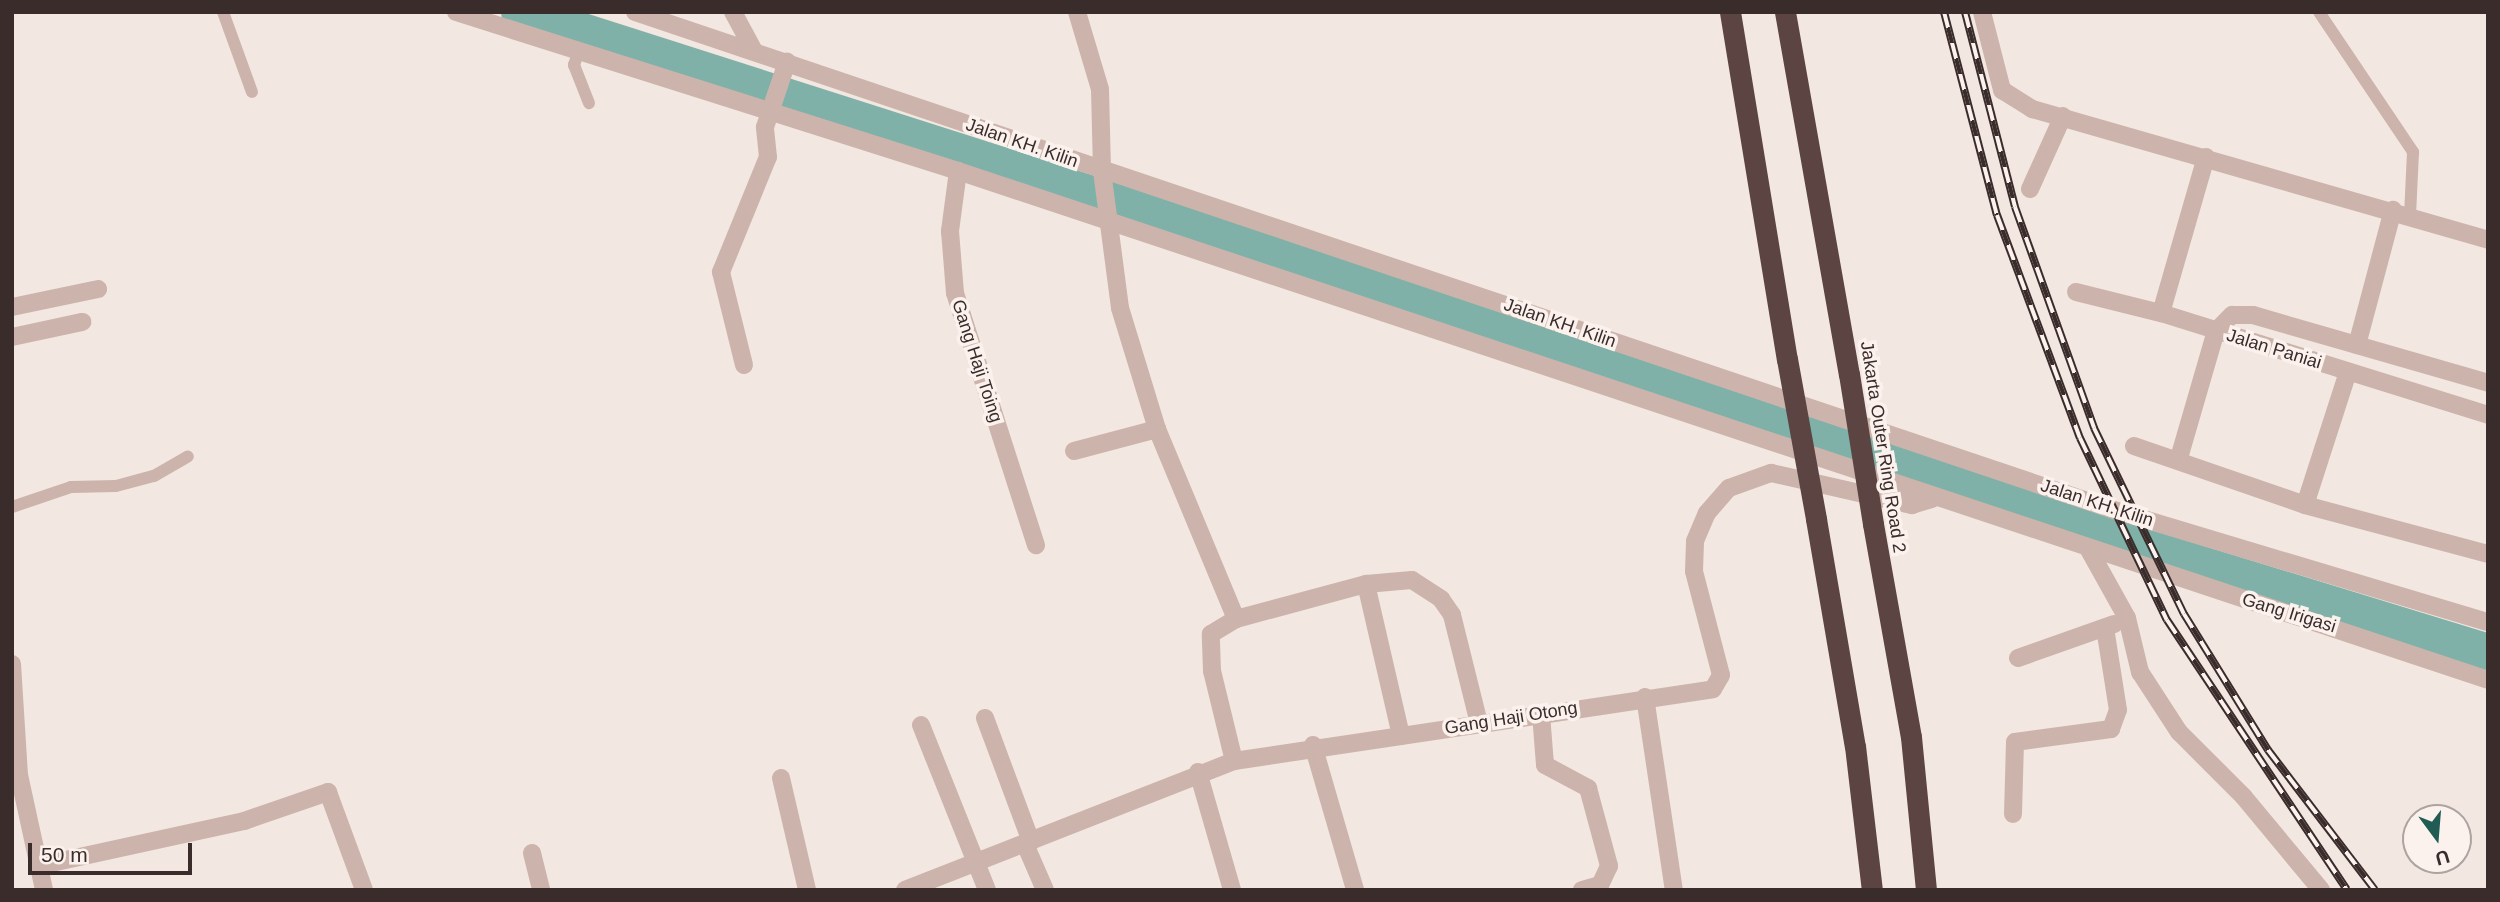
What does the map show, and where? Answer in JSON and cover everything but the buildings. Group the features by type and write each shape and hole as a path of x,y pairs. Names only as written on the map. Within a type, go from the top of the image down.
{"highway":[{"path":"1730,12 1787,359 1856,746 1872,890"},
{"name":"Jakarta Outer Ring Road 2","path":"1785,12 1911,737 1926,890"}],"street":[{"path":"456,12 579,51 773,104 958,172 1111,220 1932,499 2088,548 2127,618 2140,672 2179,732 2243,796 2320,890"},
{"name":"Jalan KH. Kilin","path":"635,12 754,51 785,70 1103,179 2117,511 2488,622"},
{"path":"733,12 754,51"},
{"path":"1077,12 1100,89 1103,179 1111,220 1121,309 1157,429 1236,619"},
{"path":"1982,12 2002,90 2032,109 2402,213 2488,240"},
{"path":"744,365 721,272 768,157 773,104 785,70"},
{"path":"2030,189 2063,116"},
{"path":"2161,313 2206,157"},
{"name":"Gang Haji Toing","path":"958,172 950,231 955,293 1036,545"},
{"path":"2357,345 2402,213"},
{"path":"12,307 98,289"},
{"path":"2076,292 2161,313 2216,331 2179,458"},
{"name":"Jalan Paniai","path":"2216,331 2239,313 2488,383"},
{"path":"12,337 82,322"},
{"name":"Jalan Paniai","path":"2216,331 2488,415"},
{"path":"2305,505 2348,372"},
{"path":"1074,451 1157,429"},
{"path":"2134,446 2179,458 2305,505 2488,554"},
{"name":"Gang Haji Otong","path":"905,890 977,864 1198,772 1234,761 1313,745 1401,736 1645,697 1720,682 1695,551 1707,513 1729,488 1771,473 1912,505 1932,499"},
{"name":"Gang Irigasi","path":"2088,548 2488,680"},
{"path":"1234,761 1210,651 1211,634 1236,619 1366,584 1412,580 1441,599 1452,615 1479,723"},
{"path":"1366,584 1401,736"},
{"path":"2018,658 2127,618"},
{"path":"2013,814 2015,742 2111,729 2118,710 2105,628"},
{"path":"12,664 19,819 38,866 44,890"},
{"path":"1645,697 1674,890"},
{"path":"1541,714 1545,765 1587,788 1609,866 1600,885 1582,890"},
{"path":"985,718 1045,890"},
{"path":"921,725 987,890"},
{"path":"1313,745 1355,890"},
{"path":"1198,772 1232,890"},
{"path":"781,778 807,890"},
{"path":"38,866 231,824 328,792 365,890"},
{"path":"532,853 541,890"}],"lane":[{"path":"223,12 252,92"},
{"path":"2319,12 2413,152 2402,213"},
{"path":"579,51 574,65 589,103"},
{"path":"12,507 71,487 116,486 153,476 188,456"}],"waterway":[{"path":"520,12 1158,216 2188,561 2488,653"}],"railway":[{"path":"1944,12 1997,215 2080,438 2167,620 2347,890"},
{"path":"1965,12 2015,207 2094,428 2184,614 2268,750 2375,890"}]}
